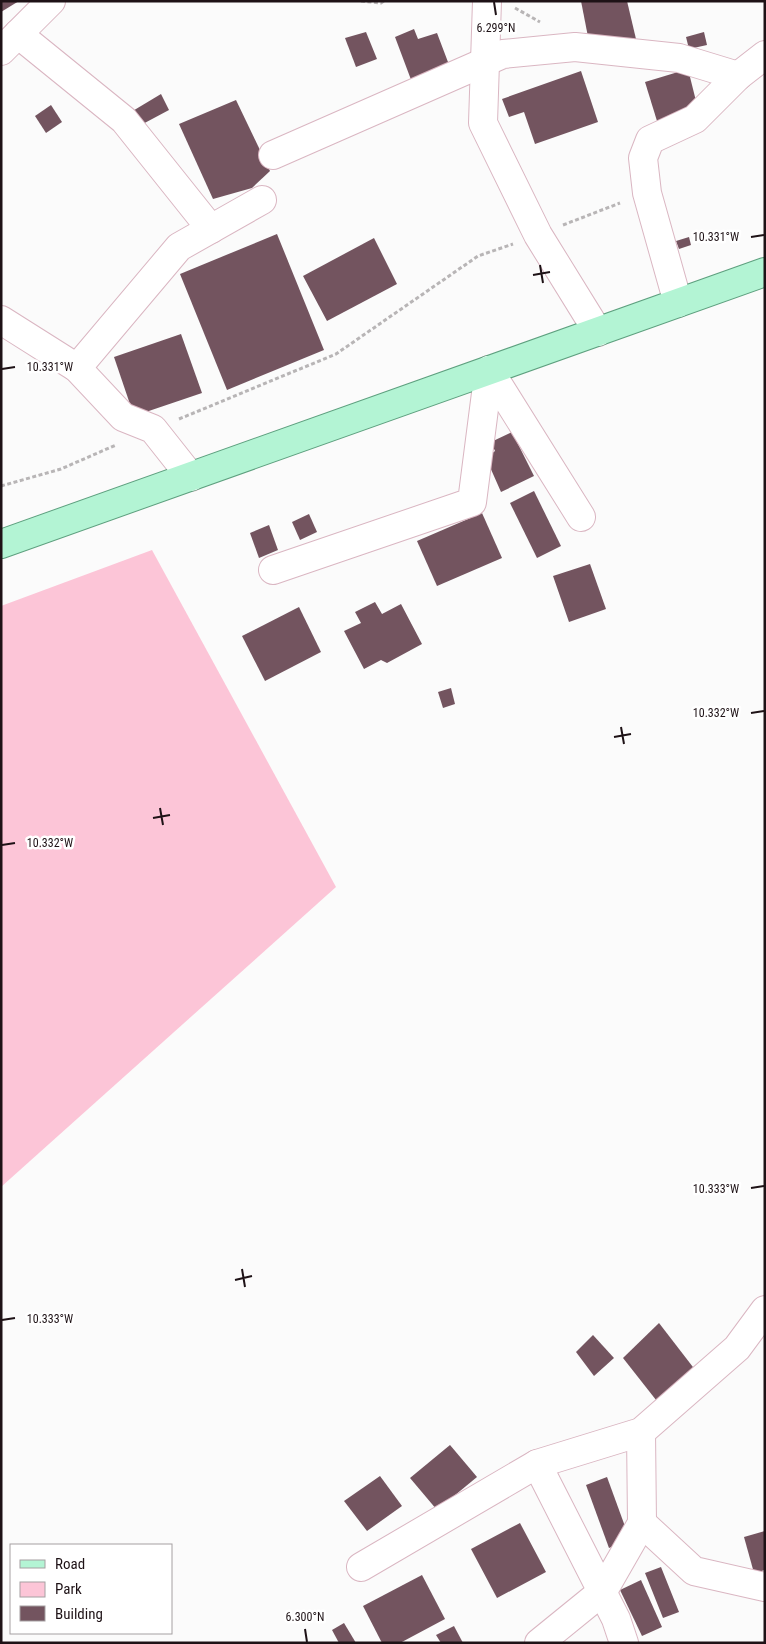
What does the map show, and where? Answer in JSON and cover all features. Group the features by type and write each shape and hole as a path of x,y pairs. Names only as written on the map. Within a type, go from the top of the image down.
{"main road":[{"path":"1,544 765,272"}],"street":[{"path":"50,1 10,42 124,120 211,229"},
{"path":"487,1 483,123 538,234 598,332"},
{"path":"273,155 503,54 575,47 679,58 738,76"},
{"path":"678,303 647,193 643,158 650,140 695,119 738,76 765,55"},
{"path":"76,368 179,247 262,200"},
{"path":"1,320 76,368 123,417 153,429 191,477"},
{"path":"489,370 580,517"},
{"path":"273,570 472,502 489,370"},
{"path":"360,1566 537,1464 641,1432 736,1348 765,1310"},
{"path":"539,1643 603,1591 642,1522 641,1432"},
{"path":"537,1464 603,1591 616,1618 624,1643"},
{"path":"642,1522 694,1571 765,1587"}],"path":[{"path":"361,1 381,3 384,1"},
{"path":"1,486 61,469 336,354 478,256 647,193"}],"green space":[{"path":"152,550 336,887 1,1187 1,606"}],"building":[{"path":"1,1 19,1 1,12"},
{"path":"581,1 627,1 636,39 589,42"},
{"path":"414,29 418,39 437,33 451,70 413,85 395,37"},
{"path":"366,32 377,59 356,67 345,38"},
{"path":"704,32 707,45 689,49 686,37"},
{"path":"688,69 698,109 657,121 645,82"},
{"path":"581,71 598,122 535,144 524,112 509,117 502,99"},
{"path":"161,94 169,110 139,126 131,112"},
{"path":"236,100 270,171 252,188 213,199 179,124"},
{"path":"51,105 62,122 46,133 35,116"},
{"path":"277,234 324,350 227,390 180,274"},
{"path":"689,237 691,245 679,249 676,241"},
{"path":"374,238 397,284 327,321 303,276"},
{"path":"181,334 202,393 134,416 114,357"},
{"path":"512,432 534,476 501,492 486,458 495,451 491,442"},
{"path":"534,491 561,546 537,558 510,503"},
{"path":"482,513 502,558 437,586 417,541"},
{"path":"309,514 317,532 300,540 292,522"},
{"path":"269,525 278,550 259,558 250,533"},
{"path":"590,564 606,609 569,622 553,576"},
{"path":"375,602 382,614 401,604 422,644 387,663 381,660 364,669 344,631 361,623 355,612"},
{"path":"299,607 321,652 265,681 242,636"},
{"path":"451,688 455,704 443,708 438,692"},
{"path":"659,1323 696,1371 660,1405 623,1358"},
{"path":"593,1335 614,1358 594,1376 576,1352"},
{"path":"450,1445 477,1477 437,1510 410,1478"},
{"path":"380,1476 402,1506 367,1531 344,1501"},
{"path":"607,1477 630,1540 609,1548 586,1485"},
{"path":"520,1523 546,1572 497,1598 471,1549"},
{"path":"765,1531 765,1570 754,1573 744,1537"},
{"path":"661,1567 679,1612 663,1618 645,1573"},
{"path":"422,1575 445,1619 400,1643 382,1643 363,1606"},
{"path":"641,1580 662,1627 642,1636 620,1590"},
{"path":"344,1623 356,1643 339,1643 332,1630"},
{"path":"454,1626 463,1643 441,1643 436,1635"}]}
